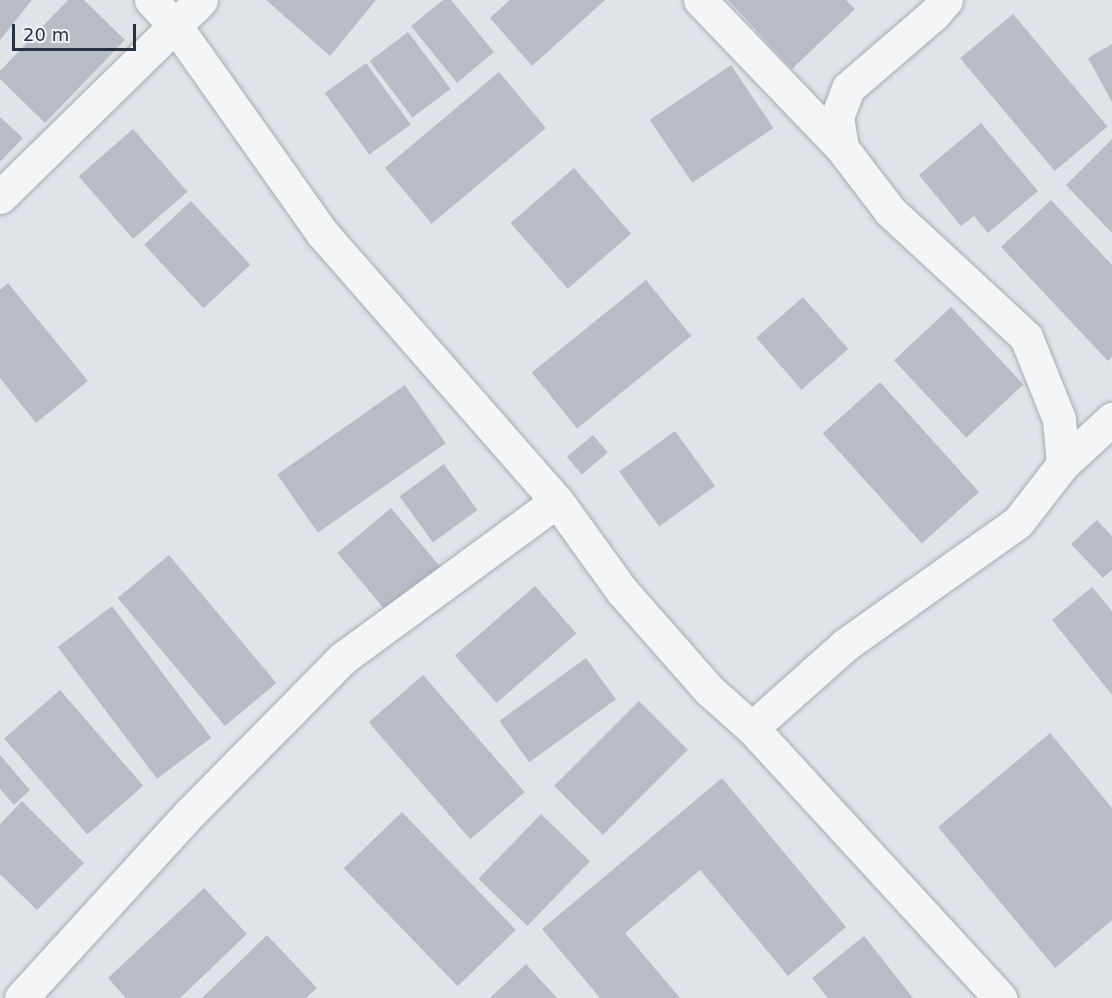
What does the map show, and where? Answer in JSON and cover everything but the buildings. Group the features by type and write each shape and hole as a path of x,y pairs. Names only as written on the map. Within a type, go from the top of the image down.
{"street":[{"path":"151,0 177,28 323,234 556,501 622,591 709,690 752,728 1000,998"},
{"path":"0,197 177,28 201,0"},
{"path":"700,0 842,148 890,211 1026,337 1059,419 1063,464"},
{"path":"842,148 837,117 848,88 934,14 946,0"},
{"path":"752,728 845,645 1018,522 1063,464 1112,419"},
{"path":"21,998 189,814 343,658 556,501"}]}
